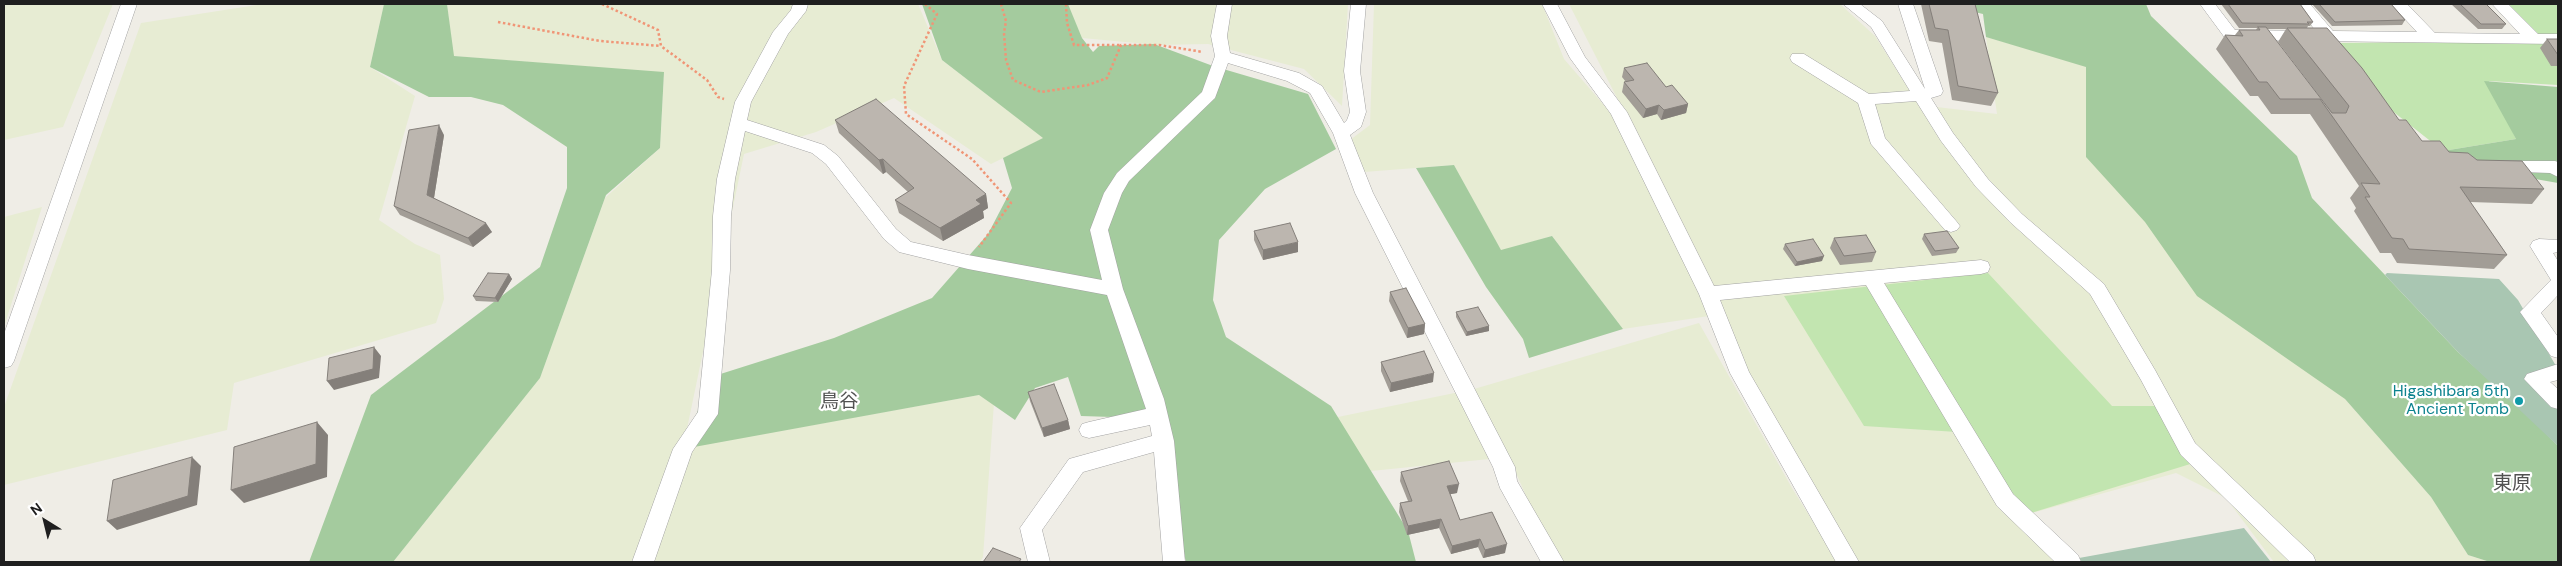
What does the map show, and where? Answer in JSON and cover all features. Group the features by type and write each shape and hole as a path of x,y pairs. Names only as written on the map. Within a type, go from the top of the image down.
{"street":[{"path":"4,361 129,4"},
{"path":"643,562 683,449 708,414 722,270 723,207 726,179 740,115 781,32 798,11 800,4"},
{"path":"1174,562 1164,441 1158,415 1114,289 1099,230 1113,193 1123,177 1209,94 1223,56 1219,36 1224,4"},
{"path":"1340,133 1355,123 1358,112 1352,71 1359,4"},
{"path":"1550,4 1578,58 1619,112 1708,294 1740,373 1848,562"},
{"path":"1851,4 1877,24 1947,137 1982,182 2016,218 2097,289 2148,375 2188,449 2300,559"},
{"path":"1798,58 1866,100 1922,95 1935,91 1906,4"},
{"path":"2207,4 2231,35 2558,39"},
{"path":"2302,4 2329,37"},
{"path":"2399,4 2430,37"},
{"path":"2500,4 2534,39"},
{"path":"2262,35 2274,51"},
{"path":"1223,56 1293,77 1316,90 1340,133 1364,192 1504,467 1507,482 1553,562"},
{"path":"1866,100 1877,140 1951,226"},
{"path":"740,115 818,149 832,160 890,234 905,247 968,262 1114,289"},
{"path":"2487,167 2554,167 2558,171"},
{"path":"2558,246 2539,246 2558,276"},
{"path":"1708,294 1980,267"},
{"path":"1871,278 2005,500 2070,562"},
{"path":"2558,284 2530,312 2558,351"},
{"path":"2558,372 2534,379 2558,401"},
{"path":"1089,430 1158,415"},
{"path":"1039,562 1030,528 1076,465 1164,441"}],"path":[{"path":"602,4 658,30 661,46"},
{"path":"925,4 937,14 904,86 906,114 972,159 1011,203 968,262"},
{"path":"1001,4 1006,21 1004,33 1006,60 1013,80 1041,92 1088,85 1107,78 1121,45"},
{"path":"1066,4 1067,23 1074,45 1158,45 1223,56"},
{"path":"498,22 600,40 661,46 707,80 718,97 740,115"}],"green space":[{"path":"4,4 113,4 63,127 4,140"},
{"path":"263,4 384,4 370,67 415,96 379,220 415,244 440,255 444,299 436,323 234,383 227,430 4,485 4,407 141,23"},
{"path":"384,4 447,4 454,56 664,72 660,148 606,195 540,378 393,562 309,562 371,395 540,267 567,188 567,147 503,105 471,97 429,97 370,67"},
{"path":"447,4 918,4 942,60 1044,138 991,164 894,98 816,132 744,154 683,448 979,395 994,403 983,557 980,562 393,562 540,378 605,198 660,148 664,73 453,56"},
{"path":"922,4 1068,4 1082,38 1093,52 1099,46 1154,44 1213,66 1308,94 1336,149 1265,189 1219,240 1213,300 1226,337 1331,406 1408,531 1416,562 1186,562 1168,492 1161,429 1144,418 1081,416 1068,377 1035,388 1015,420 979,395 683,449 711,377 834,338 932,298 988,234 1012,188 1003,158 1043,138 942,60"},
{"path":"1067,4 1348,4 1342,106 1304,69 1208,44 1158,45 1082,38"},
{"path":"1374,4 1542,4 1564,59 1629,134 1709,316 1623,329 1552,236 1501,251 1454,165 1364,172 1350,140 1370,125"},
{"path":"1569,4 1840,4 1875,36 1919,105 1997,114 1986,37 2093,67 2345,399 2431,497 2468,555 2490,562 2274,562 2226,498 2176,473 2032,513 2065,562 1843,562 1822,530 1637,137"},
{"path":"1941,4 2146,4 2151,16 2297,156 2312,198 2458,352 2527,414 2558,446 2558,562 2490,562 2468,555 2431,497 2345,399 2197,296 2145,222 2086,157 2086,67 1986,37 1983,14"},
{"path":"2505,4 2558,4 2558,85 2489,81 2516,139 2443,151 2386,106 2330,43 2464,42 2533,39 2505,10"},
{"path":"2484,81 2558,87 2558,183 2467,167 2443,151 2516,139"},
{"path":"1454,165 1501,250 1552,236 1623,329 1529,358 1523,339 1486,287 1416,168"},
{"path":"42,207 4,327 4,217"},
{"path":"1988,273 2112,406 2164,406 2200,461 2031,513 1957,432 1864,426 1784,296"},
{"path":"2387,273 2499,279 2518,300 2556,366 2526,378 2558,407 2558,446 2458,352 2385,275"},
{"path":"1699,323 1792,488 1838,562 1555,562 1509,457 1371,471 1333,418 1474,389"},
{"path":"2244,528 2271,562 2082,562 2079,558"}],"building":[{"path":"1929,4 1975,4 1998,93 1958,86 1948,30 1935,28"},
{"path":"2228,4 2300,4 2313,22 2307,22 2309,24 2242,23"},
{"path":"2319,4 2391,4 2405,20 2335,22"},
{"path":"2460,4 2486,4 2506,24 2481,24"},
{"path":"2258,27 2266,27 2332,113 2346,113 2349,106 2287,28 2327,28 2362,68 2399,120 2406,120 2422,141 2440,141 2449,152 2468,153 2477,160 2522,161 2544,189 2460,187 2507,255 2409,249 2403,239 2392,238 2365,197 2370,197 2361,183 2380,184 2320,99 2280,99 2267,82 2259,82 2225,35 2243,36 2239,30 2260,30"},
{"path":"2547,39 2558,39 2558,55"},
{"path":"1647,63 1666,87 1672,85 1688,104 1664,110 1659,105 1646,109 1624,82 1634,80 1624,68"},
{"path":"876,99 986,194 976,200 981,204 940,228 895,200 914,188 883,159 879,160 835,120"},
{"path":"439,125 427,195 486,223 468,238 394,206 409,130"},
{"path":"1290,223 1298,242 1263,250 1254,231"},
{"path":"1947,231 1959,248 1935,251 1924,234"},
{"path":"1866,235 1876,252 1844,256 1834,238"},
{"path":"1813,239 1824,256 1797,262 1785,244"},
{"path":"488,273 509,274 495,298 473,296"},
{"path":"1406,288 1425,324 1408,328 1390,292"},
{"path":"1478,307 1489,326 1467,332 1456,312"},
{"path":"374,347 373,369 327,381 329,358"},
{"path":"1424,351 1434,373 1391,383 1381,362"},
{"path":"1054,384 1068,420 1042,428 1028,392"},
{"path":"317,422 316,464 231,490 234,447"},
{"path":"192,457 188,496 107,521 113,480"},
{"path":"1449,461 1459,484 1447,486 1460,520 1492,512 1507,544 1485,550 1480,539 1452,546 1441,519 1408,526 1400,503 1412,501 1401,472"},
{"path":"993,548 1021,559 1019,562 983,562"}],"place":[{"name":"Higashibara 5th Ancient Tomb","path":"2519,401"}],"district":[{"name":"鳥谷","path":"839,402"},
{"name":"東原","path":"2512,484"}]}
